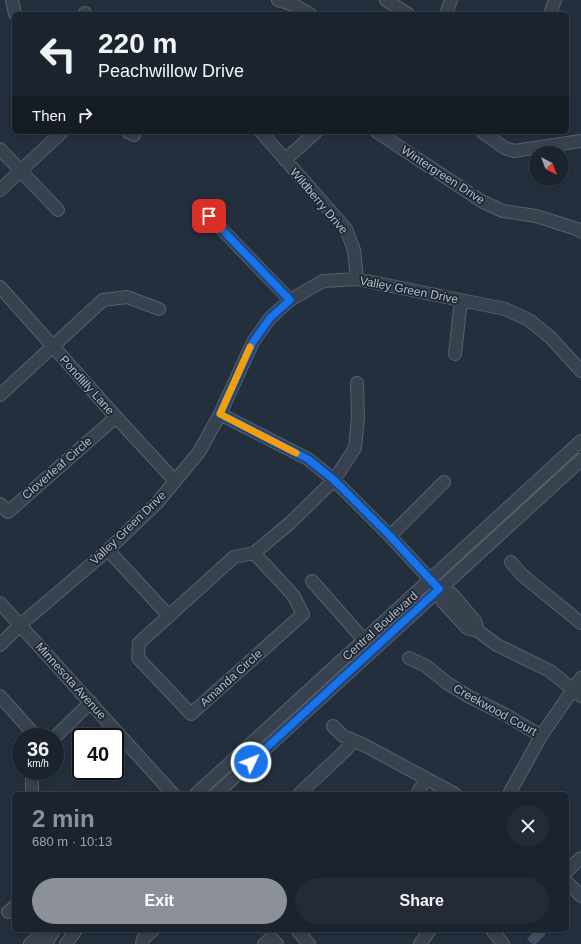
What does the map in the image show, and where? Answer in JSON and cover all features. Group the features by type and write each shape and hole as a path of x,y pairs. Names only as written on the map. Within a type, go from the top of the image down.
{"street":[{"path":"12,0 15,12"},
{"path":"278,0 294,5 306,12"},
{"path":"386,0 405,12"},
{"path":"447,12 451,0"},
{"path":"551,12 555,0"},
{"path":"0,190 60,134"},
{"name":"Wildberry Drive","path":"263,134 346,229 354,250 356,279"},
{"path":"285,160 314,134"},
{"name":"Wintergreen Drive","path":"380,134 483,202 503,211 536,216 580,229"},
{"path":"485,134 510,150 581,141"},
{"path":"0,149 58,210"},
{"path":"209,216 290,300"},
{"name":"Valley Green Drive","path":"0,645 20,625 108,550 157,503 199,452 220,414 253,342 270,318 290,300 323,281 356,279 505,309 529,320 550,336 578,363"},
{"name":"Pondlilly Lane","path":"1,290 175,481"},
{"path":"0,395 103,300 127,297 159,309"},
{"path":"455,354 461,300"},
{"path":"254,554 290,523 334,480 356,448 358,418 357,383"},
{"path":"220,414 308,459 334,480 390,536 439,589 452,594 475,621 478,631 497,645 550,671 577,692"},
{"name":"Cloverleaf Circle","path":"0,504 8,512 116,417"},
{"name":"Central Boulevard","path":"198,792 581,441"},
{"name":"Central Boulevard","path":"218,792 581,460"},
{"path":"390,536 444,482"},
{"path":"108,550 169,616"},
{"name":"Amanda Circle","path":"254,554 293,595 303,614 190,714 138,658 139,643 234,557 254,554"},
{"path":"511,562 522,575 581,623"},
{"path":"312,581 364,640"},
{"name":"Minnesota Avenue","path":"0,603 171,792"},
{"name":"Creekwood Court","path":"409,658 426,666 447,683 468,696 506,715 541,736"},
{"path":"510,792 541,736 577,692 581,678"},
{"path":"0,696 28,728"},
{"path":"64,728 90,702"},
{"path":"333,726 343,736 364,745 451,792"},
{"path":"301,792 346,750 353,741"},
{"path":"418,792 426,779"},
{"path":"32,780 32,792"},
{"path":"569,869 581,858"},
{"path":"569,884 581,896"},
{"path":"30,944 45,932"},
{"path":"46,944 53,932"},
{"path":"66,944 75,932"},
{"path":"142,944 143,939 151,932"},
{"path":"299,932 309,944"},
{"path":"414,944 428,932"},
{"path":"420,944 428,932"},
{"path":"494,932 503,944"},
{"path":"264,944 271,938 277,944"}],"building":[{"path":"533,932 544,932 546,934 536,944 532,944 527,939"}],"slow traffic":[{"path":"250,347 220,414 296,453"}],"route":[{"path":"209,216 290,300 270,318 253,342 220,414 308,459 334,480 390,536 439,589 251,762"}]}
